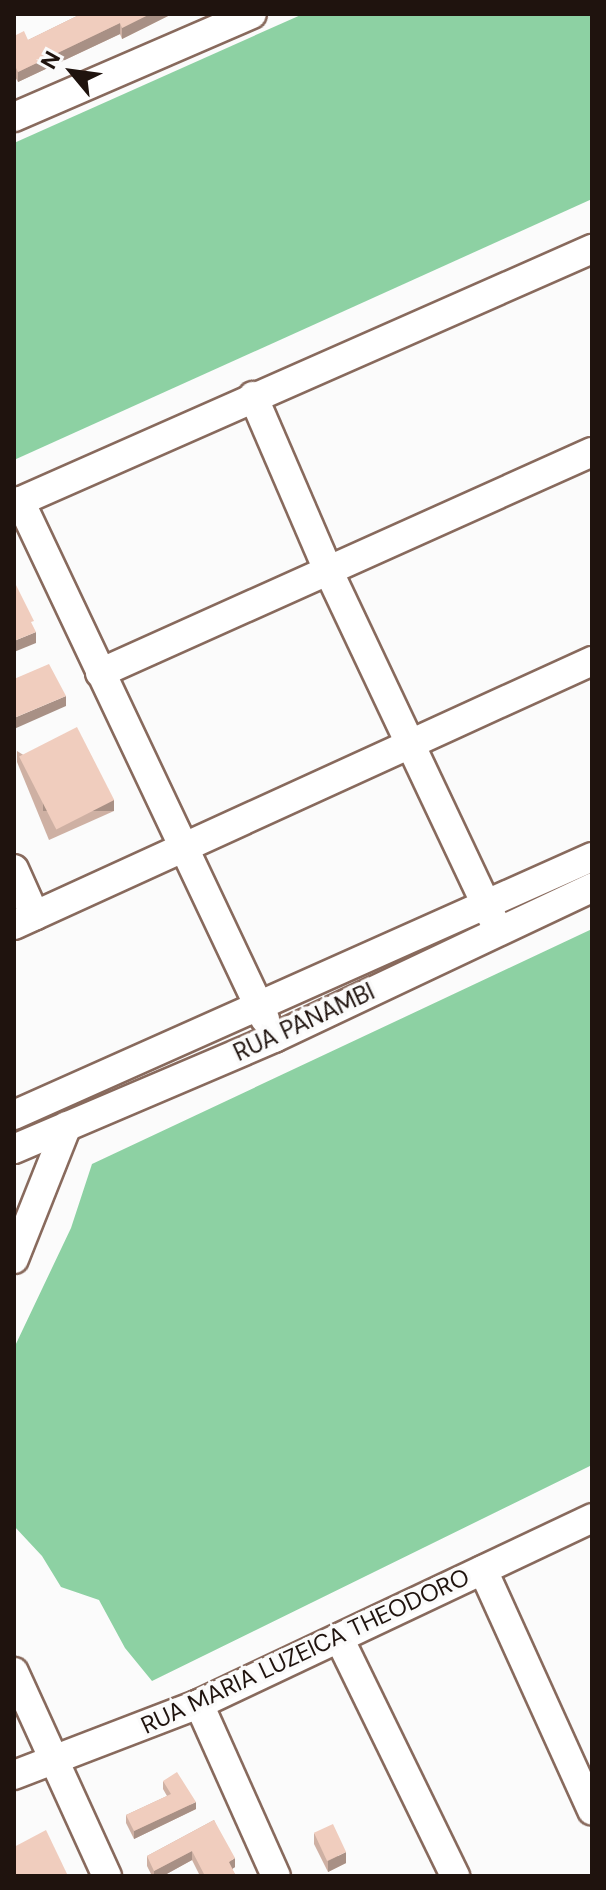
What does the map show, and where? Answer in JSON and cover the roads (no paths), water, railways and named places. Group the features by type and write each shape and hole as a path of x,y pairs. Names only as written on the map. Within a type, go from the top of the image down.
{"street":[{"path":"14,117 252,14"},
{"path":"274,1038 17,502 592,249"},
{"path":"253,396 327,568 499,930"},
{"path":"100,673 327,568 592,452"},
{"path":"14,869 25,921 592,661"},
{"name":"RUA PANAMBI","path":"14,1115 592,857"},
{"name":"RUA PANAMBI","path":"14,1149 274,1038 592,888"},
{"path":"14,1259 67,1126"},
{"name":"RUA MARIA LUZEICA THEODORO","path":"14,1775 199,1704 340,1640 592,1518"},
{"path":"483,1570 592,1810"},
{"path":"340,1640 455,1876"},
{"path":"14,1672 107,1876"},
{"path":"199,1704 276,1876"}]}
